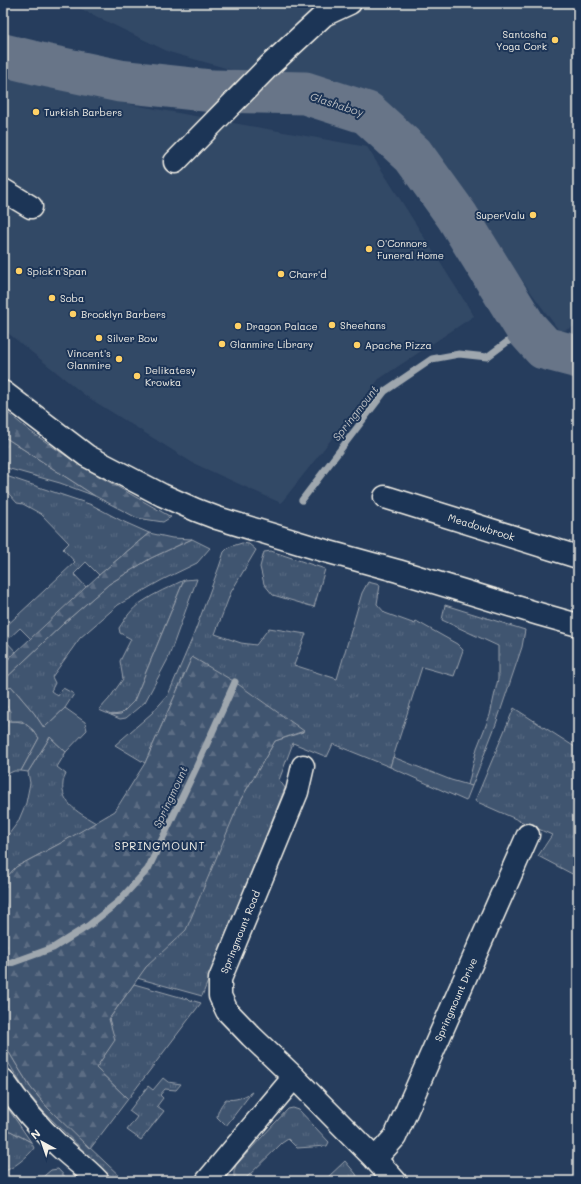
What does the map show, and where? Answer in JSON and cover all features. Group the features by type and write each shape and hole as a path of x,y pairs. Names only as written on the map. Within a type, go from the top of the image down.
{"street":[{"path":"175,162 269,66 324,15 350,3"},
{"path":"3,190 31,207"},
{"path":"3,392 87,456 162,495 196,510 217,518 329,552 578,625"},
{"name":"Meadowbrook","path":"385,497 578,557"},
{"name":"Springmount Road","path":"303,766 297,792 220,979 220,996 227,1011 396,1181"},
{"name":"Springmount Drive","path":"375,1159 394,1137 528,835"},
{"path":"206,1181 294,1077"},
{"path":"3,1080 31,1118 59,1146 98,1181"}],"shaded area":[{"path":"69,3 578,3 578,325 560,332 405,119 169,52"},
{"path":"3,68 15,73 128,104 367,147 474,316 379,379 281,503 193,463 86,396 3,329"}],"green space":[{"path":"3,409 30,431 81,466 171,517 163,522 137,518 95,496 3,436"},
{"path":"3,436 95,496 60,483 3,467"},
{"path":"3,475 92,505 149,533 99,575 86,562 74,574 87,588 31,639 20,628 6,641 16,652 3,663 3,629 75,562 63,549 69,543 41,514 23,504 17,503 3,487"},
{"path":"149,533 172,538 192,539 151,558 109,584 64,623 3,681 3,664 99,575"},
{"path":"192,539 210,548 197,563 162,580 118,605 80,638 52,677 55,683 51,691 58,696 63,688 74,694 65,708 44,728 34,713 11,686 3,694 3,681 64,623 109,584 151,558"},
{"path":"242,543 249,544 256,550 231,592 215,634 241,643 256,645 269,628 306,634 294,665 337,679 362,593 368,582 380,585 377,604 385,613 415,624 416,621 457,644 463,650 454,676 422,667 390,767 333,744 327,757 293,743 279,780 285,788 202,996 137,978 146,967 275,741 303,732 192,657 145,763 115,745 152,713 168,695 192,639 224,552 229,547"},
{"path":"271,551 325,569 314,607 273,595 264,584 260,567 264,552"},
{"path":"197,579 168,659 145,702 126,718 120,719 111,715 121,714 134,701 184,580"},
{"path":"184,580 134,701 121,714 111,715 99,710 123,679 120,661 131,639 120,633 119,628 138,604"},
{"path":"445,605 525,630 522,647 496,724 472,786 468,785 477,748 490,715 498,679 498,646 442,620"},
{"path":"192,657 235,682 304,731 275,741 241,799 186,930 146,967 109,1019 115,1040 96,1068 128,1099 90,1149 48,1108 31,1088 3,1042 3,890 6,878 16,867 61,843 115,811 145,763"},
{"path":"11,686 34,713 44,728 65,708 85,722 87,730 66,752 50,737 28,772 21,771 39,738 33,730 22,721 10,721 10,711 6,705 3,705 3,694"},
{"path":"514,708 578,749 578,877 538,856 552,835 475,801"},
{"path":"3,721 24,723 31,728 39,738 21,771 14,771 3,776"},
{"path":"50,737 66,752 57,767 66,774 63,783 63,790 68,803 78,812 96,823 16,867 6,878 3,871 3,842 18,822 26,803 30,783 28,772"},
{"path":"393,757 451,780 472,786 466,801 390,767"},
{"path":"134,984 201,1003 128,1099 96,1068 114,1040 109,1019"},
{"path":"3,1042 31,1088 48,1108 125,1181 114,1181 43,1111 25,1090 3,1054"},
{"path":"163,1078 168,1082 181,1084 176,1090 165,1089 160,1095 163,1098 157,1106 164,1111 141,1140 127,1130 137,1117 129,1111 148,1086 153,1090"},
{"path":"252,1092 226,1126 217,1117 220,1108 226,1099 239,1098"},
{"path":"3,1101 31,1142 3,1127"},
{"path":"293,1108 299,1110 329,1142 327,1146 297,1148 288,1139 243,1181 237,1181 234,1175 236,1165 288,1109"},
{"path":"3,1127 31,1142 34,1148 20,1162 3,1172"},
{"path":"345,1161 360,1181 329,1181 327,1178"},
{"path":"58,1169 69,1181 38,1181 51,1170"}],"waterway":[{"name":"Glashaboy","path":"3,55 120,81 212,91 305,93 367,113 413,155 457,216 526,328 544,348 578,357"},
{"name":"Springmount","path":"302,500 385,391 432,359 459,354 487,357 526,328"},
{"name":"Springmount","path":"3,966 53,948 88,926 118,902 148,869 235,682"}],"place":[{"name":"Santosha Yoga Cork","path":"555,40"},
{"name":"Turkish Barbers","path":"36,112"},
{"name":"SuperValu","path":"533,215"},
{"name":"O'Connors Funeral Home","path":"369,249"},
{"name":"Spick'n'Span","path":"19,271"},
{"name":"Charr'd","path":"281,274"},
{"name":"Soba","path":"52,298"},
{"name":"Brooklyn Barbers","path":"73,314"},
{"name":"Sheehans","path":"332,325"},
{"name":"Dragon Palace","path":"238,326"},
{"name":"Silver Bow","path":"99,338"},
{"name":"Glanmire Library","path":"222,344"},
{"name":"Apache Pizza","path":"357,345"},
{"name":"Vincent's Glanmire","path":"119,359"},
{"name":"Delikatesy Krowka","path":"137,376"}],"district":[{"name":"SPRINGMOUNT","path":"160,845"}]}
